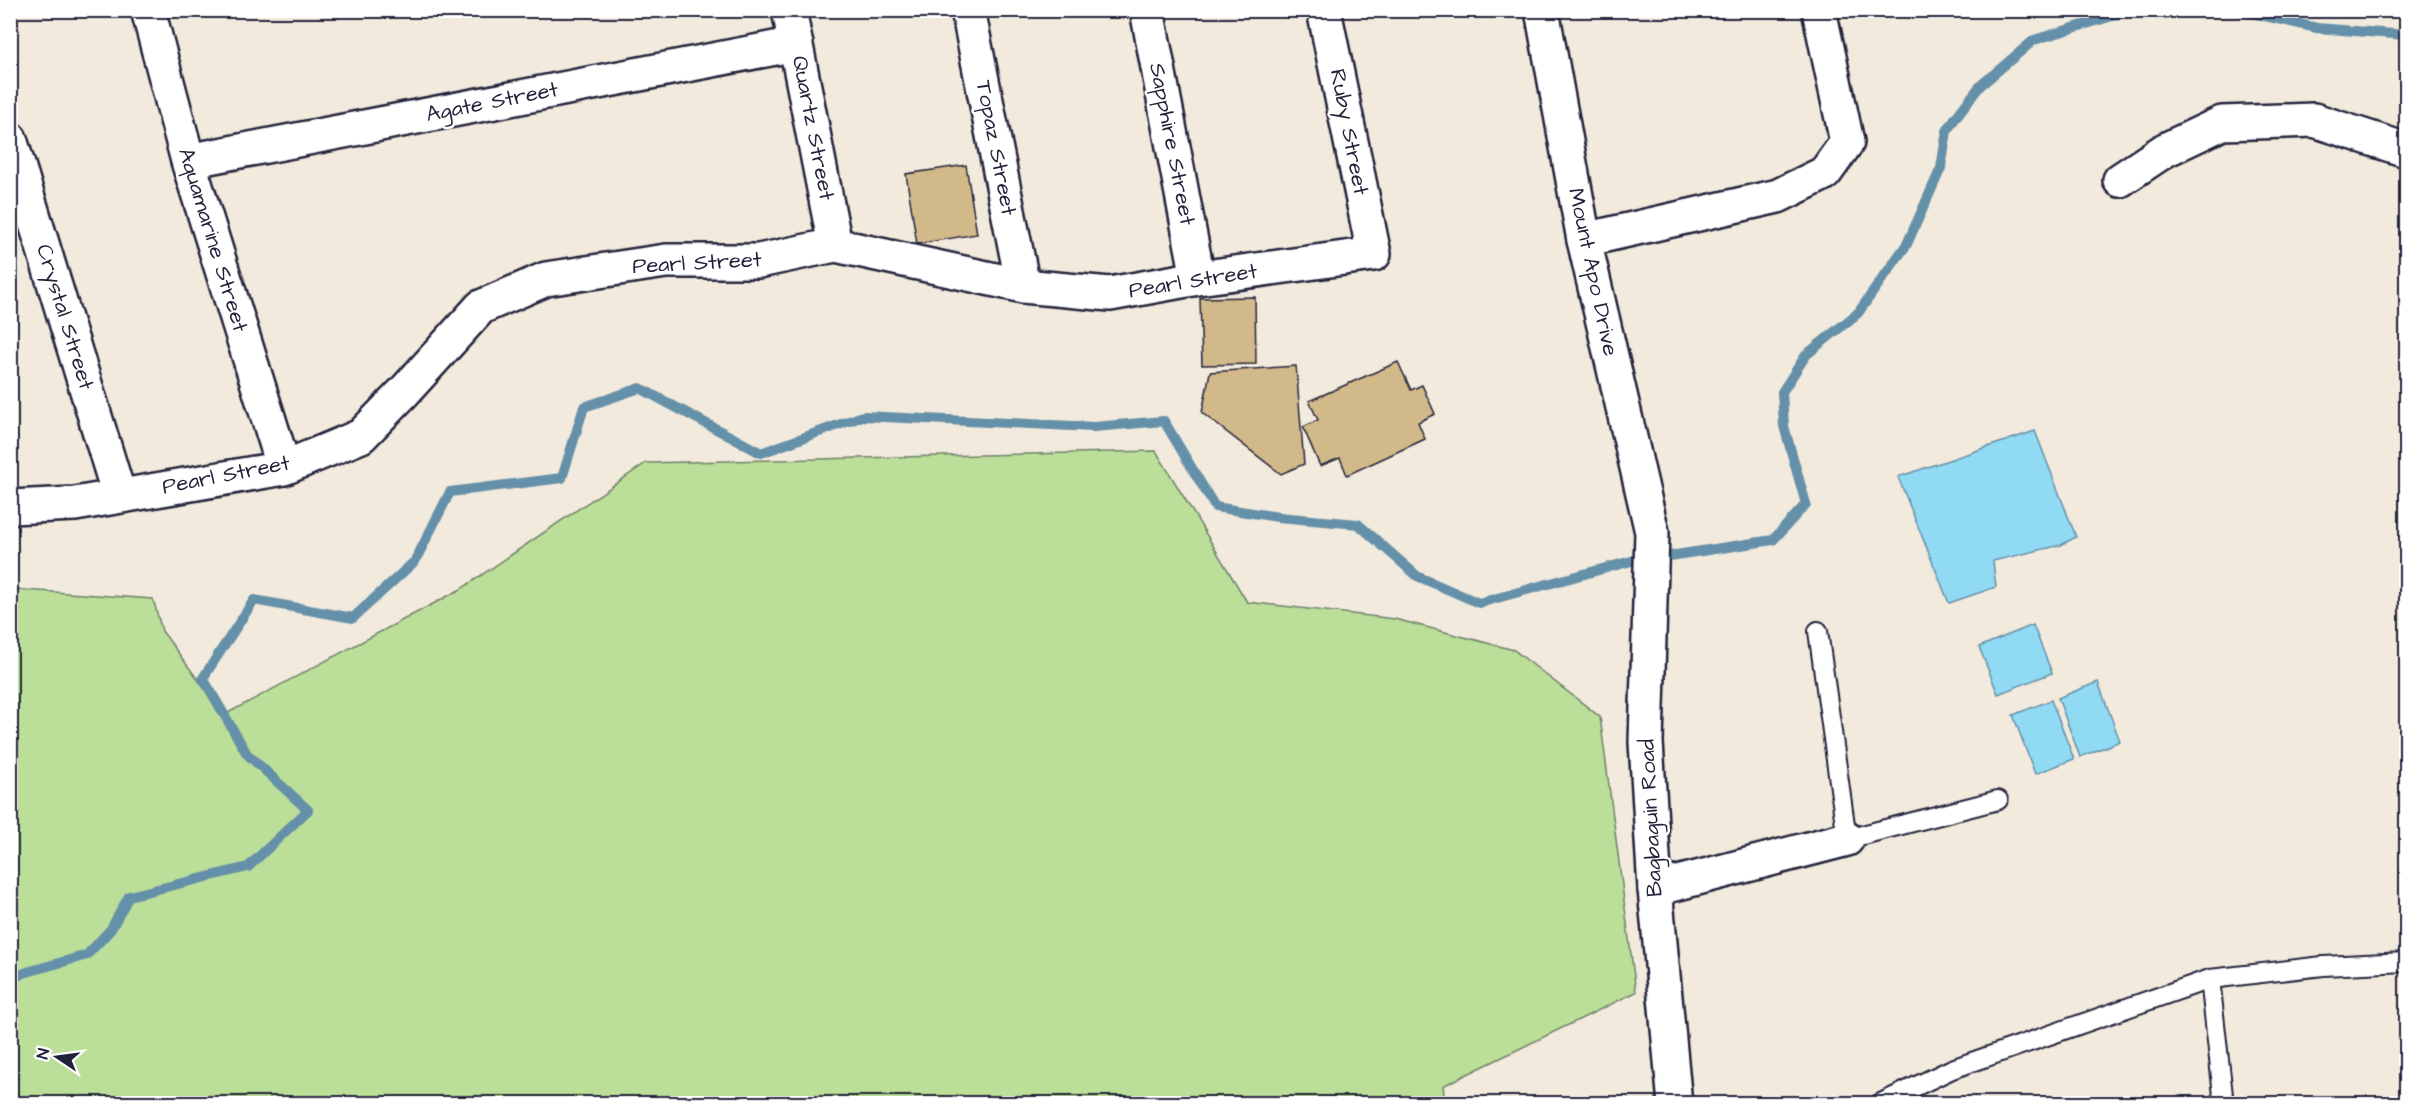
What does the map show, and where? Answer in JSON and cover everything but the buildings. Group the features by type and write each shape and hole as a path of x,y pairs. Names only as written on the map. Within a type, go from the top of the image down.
{"street":[{"name":"Aquamarine Street","path":"148,10 188,161 284,468"},
{"name":"Quartz Street","path":"789,10 836,245"},
{"name":"Topaz Street","path":"969,10 1023,286"},
{"name":"Sapphire Street","path":"1147,10 1198,278"},
{"name":"Ruby Street","path":"1324,10 1374,254"},
{"name":"Mount Apo Drive","path":"1542,10 1584,240 1652,532"},
{"path":"1584,240 1778,196 1825,173 1847,142 1819,10"},
{"name":"Agate Street","path":"188,161 796,44"},
{"path":"2120,180 2165,150 2222,123 2314,120 2406,150"},
{"name":"Crystal Street","path":"10,140 119,495"},
{"name":"Pearl Street","path":"10,507 75,504 284,468 361,436 481,307 546,279 666,261 759,261 836,245 1023,286 1110,294 1198,278 1374,254"},
{"name":"Bagbaguin Road","path":"1652,532 1646,742 1655,889 1675,1104"},
{"path":"1655,889 1847,839"}],"lane":[{"path":"1818,631 1847,839 1998,800"},
{"path":"1878,1104 1952,1069 2210,979 2323,966 2406,962"},
{"path":"2210,979 2224,1104"}],"green space":[{"path":"1156,451 1247,602 1395,619 1514,650 1600,717 1636,992 1443,1086 1445,1103 11,1103 11,589 153,599 162,631 224,715 461,589 646,463"}],"water":[{"path":"2035,431 2076,537 2061,545 1993,561 1996,587 1949,603 1898,477"},
{"path":"2033,625 2052,673 1998,694 1979,647"},
{"path":"2098,682 2120,741 2080,757 2058,698"},
{"path":"2051,700 2074,759 2035,774 2013,715"}],"waterway":[{"path":"1663,557 1773,540 1806,504 1784,426 1782,392 1806,355 1858,313 1907,244 1941,168 1947,131 1956,117 1980,86 2034,40 2132,10"},
{"path":"2238,10 2317,28 2406,35"},
{"path":"10,979 87,955 111,929 129,896 248,867 308,810 247,754 203,678 254,600 353,618 415,561 450,492 562,478 584,407 640,388 761,453 863,416 1094,427 1164,421 1215,507 1278,517 1358,524 1417,576 1479,603 1635,560"}]}
